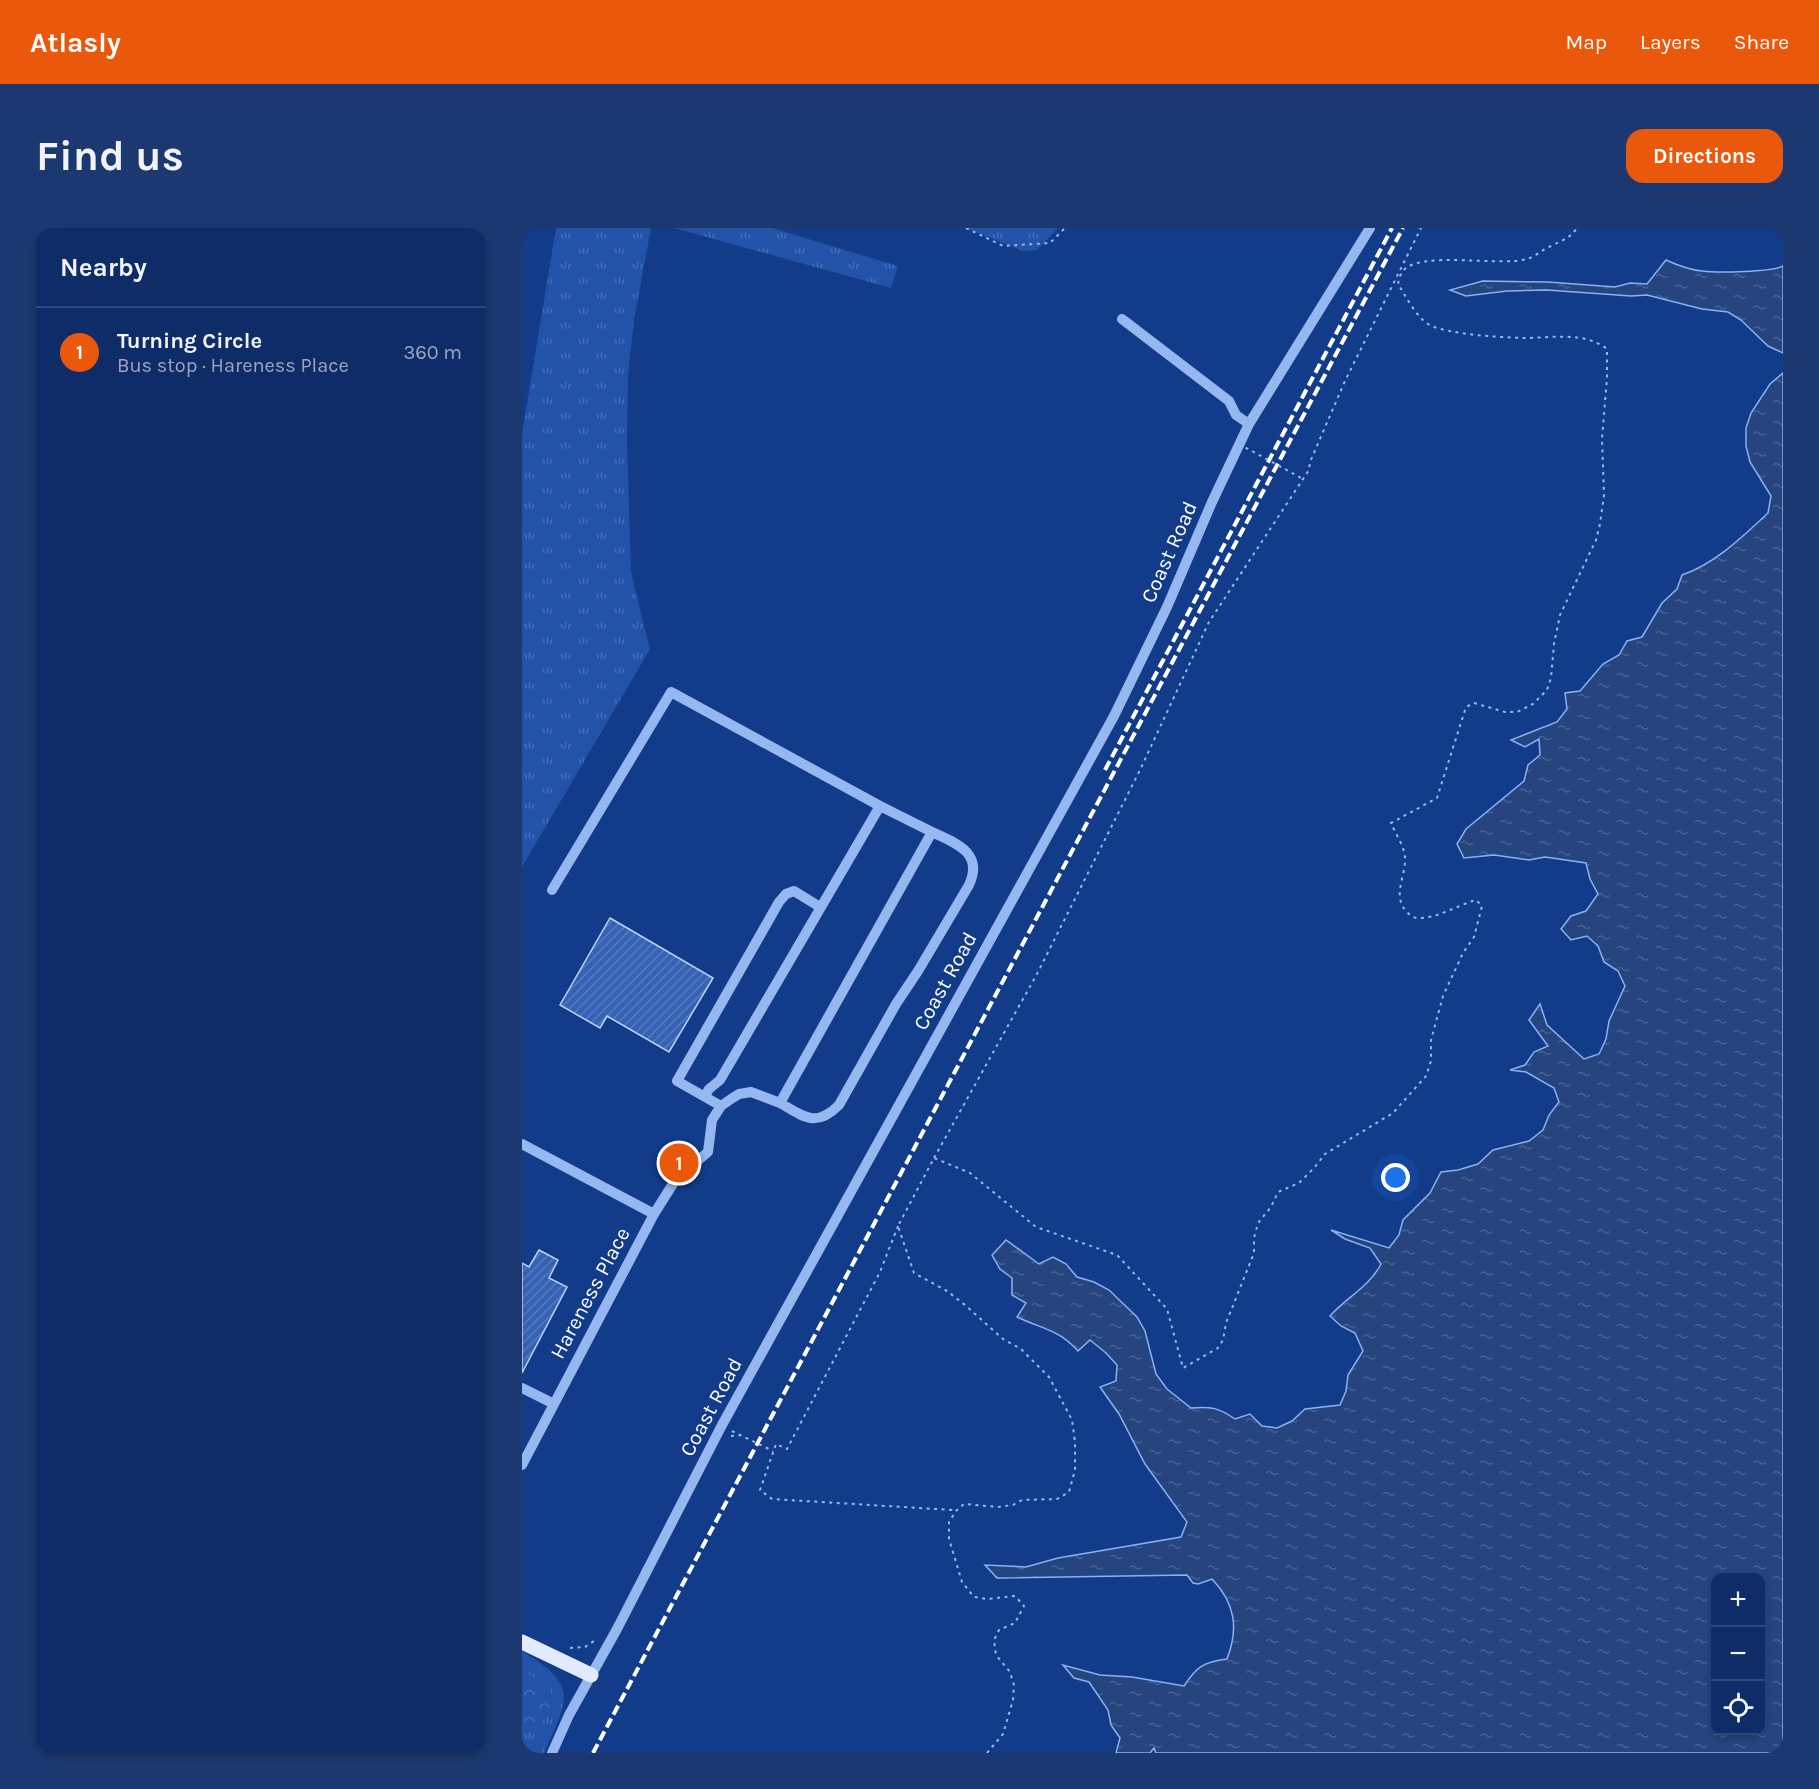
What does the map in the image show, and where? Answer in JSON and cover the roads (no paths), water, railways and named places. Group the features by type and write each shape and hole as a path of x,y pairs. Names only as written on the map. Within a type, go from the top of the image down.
{"main road":[{"path":"522,1642 591,1676"}],"street":[{"name":"Coast Road","path":"552,1753 568,1715 591,1676 722,1425 1114,716 1167,607 1249,424 1370,228"},
{"path":"1122,319 1229,401 1236,415 1249,424"},
{"path":"552,890 671,692 880,806 959,845 970,856 973,867 973,876 969,885 896,1004 839,1105 831,1113 813,1119 751,1092 739,1094 721,1106 677,1081 779,902 786,894 794,891 820,907"},
{"path":"705,1096 709,1089 720,1080 880,806"},
{"path":"780,1103 932,832"},
{"name":"Hareness Place","path":"522,1464 654,1214 676,1179 708,1152 712,1120 721,1106"},
{"path":"524,1149 654,1214"},
{"path":"522,1388 554,1404"}],"water":[{"path":"1666,260 1709,272 1756,271 1783,266 1783,353 1768,346 1741,320 1728,312 1702,309 1647,295 1547,290 1507,291 1466,296 1450,290 1483,281 1548,282 1615,287 1630,283 1647,284"},
{"path":"1783,373 1783,1753 1156,1753 1154,1748 1150,1753 1116,1753 1120,1738 1111,1725 1108,1710 1089,1682 1074,1678 1063,1665 1100,1675 1132,1677 1184,1686 1202,1666 1227,1659 1233,1637 1233,1616 1226,1597 1212,1579 1198,1584 1193,1583 1187,1575 997,1578 985,1565 1026,1567 1058,1558 1181,1537 1187,1522 1145,1464 1119,1414 1100,1387 1116,1381 1117,1365 1090,1340 1078,1351 1057,1334 1017,1317 1026,1303 1012,1295 1012,1278 1000,1269 992,1255 1006,1240 1039,1264 1053,1257 1066,1264 1077,1277 1109,1290 1137,1317 1145,1331 1156,1374 1167,1389 1191,1408 1214,1409 1235,1419 1250,1414 1262,1426 1277,1428 1292,1421 1305,1409 1340,1405 1346,1391 1348,1375 1363,1351 1355,1333 1341,1326 1330,1316 1364,1286 1381,1264 1370,1248 1345,1239 1331,1230 1389,1248 1399,1235 1403,1220 1430,1193 1441,1172 1478,1164 1493,1150 1529,1141 1543,1130 1549,1115 1559,1102 1554,1088 1526,1072 1510,1070 1525,1065 1534,1052 1548,1046 1529,1020 1540,1004 1547,1025 1584,1059 1599,1054 1606,1039 1609,1021 1625,986 1618,971 1604,962 1598,946 1587,936 1571,940 1561,929 1571,916 1586,911 1598,894 1590,879 1586,863 1545,857 1529,860 1494,855 1464,858 1457,844 1466,829 1524,781 1528,765 1540,755 1539,739 1525,747 1511,740 1557,722 1567,709 1565,693 1580,691 1603,664 1619,655 1627,641 1642,637 1662,603 1677,589 1682,575 1706,564 1768,513 1771,496 1750,462 1746,446 1746,428 1751,413 1770,384"}],"railway":[{"path":"1105,770 1392,228"},
{"path":"593,1753 1403,228"}],"place":[{"name":"Turning Circle","path":"679,1163"}]}
